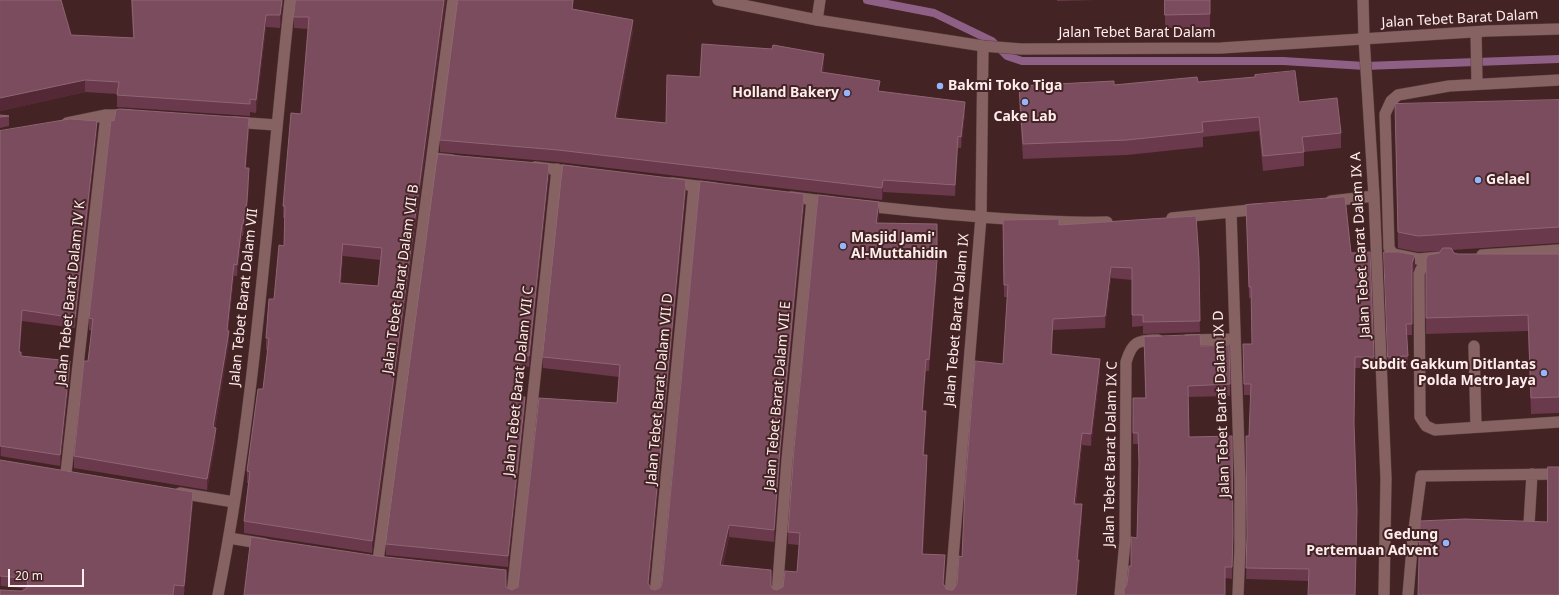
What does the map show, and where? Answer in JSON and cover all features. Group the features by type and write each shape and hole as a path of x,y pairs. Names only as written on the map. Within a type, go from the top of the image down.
{"street":[{"name":"Jalan Tebet Barat Dalam VII","path":"218,595 229,538 258,322 276,125 290,0"},
{"name":"Jalan Tebet Barat Dalam VII B","path":"378,561 453,0"},
{"name":"Jalan Tebet Barat Dalam","path":"718,0 818,20 988,47 1021,49 1221,48 1364,38 1559,29"},
{"path":"818,20 820,0"},
{"name":"Jalan Tebet Barat Dalam IX A","path":"1363,0 1365,60 1374,196 1386,478 1384,595"},
{"path":"1476,32 1477,84"},
{"name":"Jalan Tebet Barat Dalam IX","path":"950,595 981,217 988,47"},
{"path":"1559,80 1448,86 1398,95 1391,102 1385,114 1388,248 1393,254 1418,259 1450,260 1427,263 1422,267 1419,274 1420,418 1426,426 1435,430 1559,422"},
{"path":"53,125 106,115 120,114 143,116"},
{"name":"Jalan Tebet Barat Dalam IV K","path":"66,473 106,115"},
{"path":"220,121 276,125"},
{"path":"433,158 464,161"},
{"path":"526,166 588,173"},
{"name":"Jalan Tebet Barat Dalam VII C","path":"512,595 509,575 557,169"},
{"path":"664,182 726,190"},
{"name":"Jalan Tebet Barat Dalam VII D","path":"655,595 694,186"},
{"path":"781,196 843,203"},
{"path":"1319,202 1374,196"},
{"name":"Jalan Tebet Barat Dalam VII E","path":"777,595 787,460 812,200"},
{"path":"858,205 941,214 1076,223 1120,221"},
{"path":"1165,219 1271,207"},
{"name":"Jalan Tebet Barat Dalam IX D","path":"1231,212 1240,482 1238,595"},
{"path":"1528,263 1473,259 1559,250"},
{"name":"Jalan Tebet Barat Dalam IX C","path":"1120,595 1125,541 1126,362 1130,348 1137,342 1152,340 1235,340"},
{"path":"1474,346 1476,427"},
{"path":"1509,534 1523,532 1529,524 1532,474"},
{"path":"1408,595 1413,537 1421,476 1559,474"},
{"path":"167,491 234,502"},
{"path":"1413,537 1442,536"},
{"path":"229,538 272,545"}],"building":[{"path":"0,0 61,0 71,35 134,38 132,0 282,0 280,15 266,15 256,100 250,99 250,104 117,95 119,82 85,80 0,98"},
{"path":"296,0 444,0 372,541 244,521 250,472 247,471 258,389 263,389 269,338 266,338 269,299 274,299 279,245 284,246 285,206 283,206 291,113 301,114 309,17 294,17","holes":["343,244 382,248 378,286 340,283"]},
{"path":"458,0 573,0 572,9 633,20 615,118 666,123 667,75 700,77 702,44 772,49 773,45 824,54 821,72 880,81 878,91 965,102 961,137 958,136 955,185 883,180 882,188 558,150 440,140"},
{"path":"1165,0 1210,0 1210,14 1165,15"},
{"path":"1295,71 1299,102 1337,98 1341,133 1302,137 1304,152 1263,156 1259,117 1202,122 1203,132 1127,140 1023,144 1019,86 1114,81 1114,85 1197,77 1198,82 1255,77 1255,75"},
{"name":"Gelael","path":"1559,100 1559,227 1418,236 1398,232 1395,104"},
{"path":"120,109 249,118 245,168 249,168 247,201 242,224 237,265 234,264 227,330 229,331 213,427 216,428 207,479 74,456 84,361 88,361 93,319 89,318 111,120 114,121 116,110"},
{"path":"70,119 97,121 75,318 22,310 19,352 21,352 21,356 70,361 60,455 0,446 0,131"},
{"path":"438,154 549,164 529,356 520,355 516,397 525,397 508,556 386,544"},
{"path":"563,165 686,180 648,583 651,589 655,590 660,588 662,584 700,181 804,194 780,448 774,530 729,525 720,565 771,570 771,586 773,589 777,590 783,587 785,571 797,572 800,533 788,532 794,449 818,195 879,202 876,223 937,224 937,260 929,360 926,359 922,411 926,411 923,455 927,455 922,554 945,555 943,583 946,589 950,590 953,590 957,584 959,556 962,557 965,488 975,361 1003,364 1008,285 1004,285 1003,220 1059,219 1059,225 1196,216 1199,260 1200,321 1143,322 1143,315 1132,315 1132,268 1111,267 1105,316 1053,319 1051,354 1100,359 1091,434 1082,433 1074,504 1082,504 1077,560 1079,560 1076,595 244,595 251,537 377,556 506,570 506,587 512,590 518,587 539,398 617,403 620,365 543,357"},
{"path":"1345,197 1351,253 1370,252 1374,357 1355,357 1354,423 1357,511 1355,595 1308,595 1309,569 1246,568 1246,436 1249,436 1251,384 1244,384 1243,344 1252,344 1251,287 1249,287 1246,205"},
{"name":"Subdit Gakkum Ditlantas Polda Metro Jaya","path":"1443,248 1451,248 1454,253 1458,254 1559,254 1559,397 1531,398 1528,315 1426,318 1426,259 1428,255 1439,253"},
{"path":"1384,252 1399,252 1415,255 1412,263 1412,324 1406,324 1408,356 1388,357"},
{"path":"1200,335 1201,346 1229,345 1230,384 1188,386 1189,437 1232,436 1232,567 1225,567 1225,595 1124,595 1129,566 1131,566 1131,537 1137,538 1139,462 1138,433 1133,433 1133,398 1146,398 1144,337"},
{"path":"0,460 193,492 184,586 174,585 173,595 0,595 0,590 21,591 26,589 28,586 27,581 22,578 0,576"},
{"name":"Gedung Pertemuan Advent","path":"1548,467 1559,467 1559,595 1418,595 1420,521 1465,519 1547,522"}],"waterway":[{"path":"867,0 934,13 992,41 1007,56 1022,61 1283,61 1365,66 1559,59"}],"place":[{"name":"Bakmi Toko Tiga","path":"940,86"},
{"name":"Holland Bakery","path":"847,93"},
{"name":"Cake Lab","path":"1025,102"},
{"name":"Gelael","path":"1478,180"},
{"name":"Masjid Jami' Al-Muttahidin","path":"843,246"},
{"name":"Subdit Gakkum Ditlantas Polda Metro Jaya","path":"1544,373"},
{"name":"Gedung Pertemuan Advent","path":"1446,543"}]}
